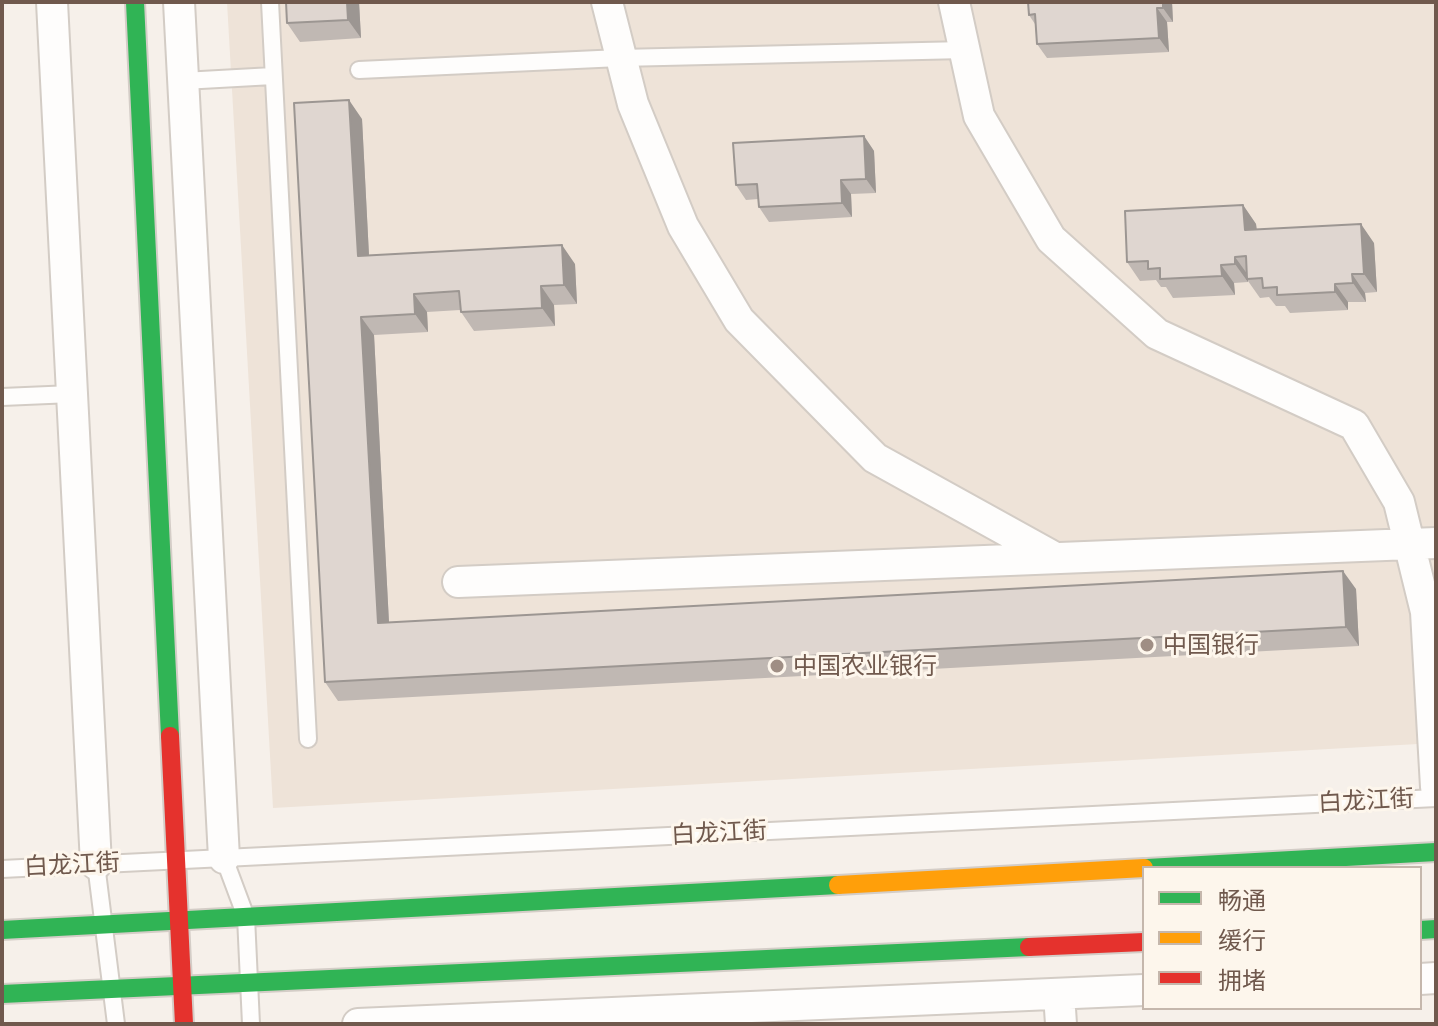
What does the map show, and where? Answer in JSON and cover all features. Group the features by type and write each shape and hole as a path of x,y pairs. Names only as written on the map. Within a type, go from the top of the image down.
{"main road":[{"path":"135,2 184,1024"},
{"path":"1181,866 1436,852"},
{"path":"2,930 1142,868"},
{"path":"2,994 1142,942"}],"street":[{"path":"52,2 96,864"},
{"path":"179,2 224,858"},
{"path":"607,2 633,104 683,226 739,320 875,458 1054,557"},
{"path":"954,2 979,116 1051,239 1157,334 1354,425 1422,542 1436,787"},
{"path":"458,582 1422,542"},
{"path":"1426,612 1436,572"},
{"path":"358,1024 1142,990"},
{"path":"1059,994 1061,1024"}],"lane":[{"path":"270,2 308,739"},
{"path":"359,70 620,58 965,50"},
{"path":"183,81 273,76"},
{"path":"2,397 72,394"},
{"name":"白龙江街","path":"2,869 1436,798"},
{"path":"224,858 246,917 251,1024"},
{"path":"96,864 116,1024"}],"shaded area":[{"path":"227,2 1436,2 1436,743 273,808"}],"building":[{"path":"286,2 347,2 348,20 287,23"},
{"path":"1028,2 1163,2 1163,8 1157,8 1159,38 1037,44 1035,14 1029,15"},
{"path":"349,100 358,256 562,245 564,285 541,286 542,308 461,312 459,291 414,294 415,314 361,317 378,623 1343,571 1346,627 325,682 294,103"},
{"path":"864,136 866,179 841,180 842,203 759,207 757,184 736,185 733,143"},
{"path":"1243,205 1245,230 1361,224 1364,274 1352,274 1353,283 1335,284 1335,292 1277,295 1277,287 1263,288 1262,278 1247,279 1246,256 1235,257 1235,264 1221,265 1222,276 1160,279 1160,268 1148,269 1148,261 1127,262 1125,211"}],"traffic: fast":[{"path":"135,2 170,736"},
{"path":"1183,866 1436,852"},
{"path":"2,930 838,885"},
{"path":"1422,930 1436,929"},
{"path":"2,994 1029,947"}],"traffic: slow":[{"path":"838,885 1142,868"}],"traffic: jam":[{"path":"170,736 184,1024"},
{"path":"1029,947 1142,942"}],"place":[{"name":"中国银行","path":"1147,645"},
{"name":"中国农业银行","path":"777,666"}]}
